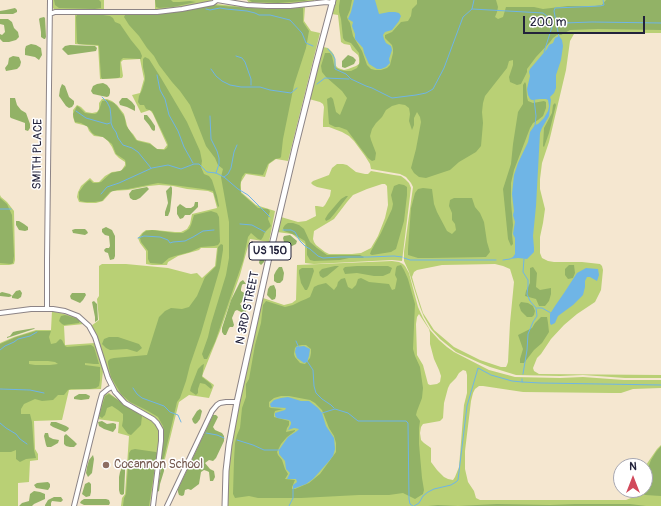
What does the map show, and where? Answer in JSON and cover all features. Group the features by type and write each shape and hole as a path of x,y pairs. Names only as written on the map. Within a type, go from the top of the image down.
{"main road":[{"name":"N 3RD STREET","path":"225,506 227,460 237,402 293,155 333,2"}],"street":[{"name":"SMITH PLACE","path":"47,308 50,0"},
{"path":"50,14 55,12 157,12 213,3 217,0 247,5 290,6 320,2 333,2"},
{"path":"246,0 247,5"},
{"path":"0,313 47,308 73,314 82,319 88,326 95,337 112,387 125,403 153,419 161,430 153,506"},
{"path":"74,506 102,394 112,387"},
{"path":"167,506 212,411 220,403 231,401 237,402"}],"green space":[{"path":"52,0 104,0 104,11 55,10 52,7"},
{"path":"54,0 99,0 101,2 101,8 59,8 55,5"},
{"path":"155,0 211,1 181,8 155,11"},
{"path":"155,0 196,2 173,7 159,8 156,7"},
{"path":"247,0 314,1 278,4 249,3"},
{"path":"249,0 308,0 278,3 252,2"},
{"path":"336,0 661,0 661,33 577,33 574,34 570,41 566,70 549,142 542,163 540,189 545,209 540,237 540,253 542,258 548,261 600,264 603,270 601,290 595,302 577,314 551,339 537,358 533,368 534,371 539,374 661,375 661,378 625,378 583,375 516,375 490,367 456,352 440,339 431,329 424,317 404,261 413,187 411,183 406,177 400,174 371,169 365,156 349,136 329,127 323,127 323,104 309,99 323,47 328,48 332,52 338,68 344,70 359,64 358,55 352,50 350,45 341,42 338,15 332,14","holes":["495,264 510,269 514,282 508,362 506,367 501,367 480,360 454,347 434,330 423,313 412,277 414,272 417,270 442,265"]},
{"path":"340,0 352,0 347,17 353,36 362,51 367,65 371,69 375,70 387,68 390,65 393,49 392,45 385,38 385,35 392,32 401,22 408,21 411,16 412,9 417,4 417,0 496,0 498,7 495,17 498,19 503,17 506,7 534,7 543,9 568,6 602,5 606,0 661,0 661,30 570,30 553,38 527,69 521,84 517,85 510,82 509,77 513,60 509,61 507,68 485,96 482,112 483,123 481,146 476,152 459,162 450,170 426,178 419,177 411,168 421,122 417,112 414,118 412,130 409,121 409,108 405,105 399,104 386,110 372,129 370,136 376,153 375,160 372,161 368,158 347,130 329,124 327,99 331,97 333,99 336,112 340,115 347,98 342,91 322,72 321,66 325,53 330,53 334,65 340,70 351,71 357,68 360,62 359,53 351,43 345,41 343,38 339,12"},
{"path":"215,4 245,7 305,7 304,21 311,31 320,33 288,161 276,159 269,164 265,177 246,174 241,182 241,192 256,205 275,211 269,242 250,239 240,275 202,376 214,385 209,398 189,395 179,402 164,463 160,464 163,441 161,425 154,417 124,399 115,389 97,337 91,326 99,320 97,299 99,296 99,266 102,264 126,264 168,268 191,274 197,273 202,278 215,266 217,248 201,248 199,250 178,256 168,262 167,265 152,265 146,264 146,251 138,238 146,230 181,232 187,229 190,224 192,214 217,208 213,193 208,191 159,185 112,191 103,201 96,203 79,202 77,197 78,192 81,186 90,178 94,182 99,182 112,172 121,171 125,165 125,162 115,154 108,141 103,137 94,136 89,131 87,126 75,123 73,110 77,105 86,112 92,113 97,112 99,109 99,103 102,99 112,101 124,114 128,129 137,140 150,143 157,149 164,149 167,145 153,114 150,110 141,113 132,95 140,93 144,79 140,59 123,60 121,62 122,78 100,79 98,46 75,44 75,14 158,14 183,11"},
{"path":"209,5 266,9 303,8 303,22 309,31 306,48 294,85 283,139 281,157 268,164 263,175 245,173 242,177 240,185 241,193 258,208 268,209 270,211 268,219 271,226 265,232 261,240 251,233 248,237 243,261 215,342 207,359 204,359 202,354 226,275 229,258 229,222 221,177 223,169 218,165 215,158 206,146 190,105 124,17 125,15 158,14 184,11"},
{"path":"15,8 17,12 13,14 0,14 0,11"},
{"path":"77,15 103,15 113,18 115,22 120,24 140,51 142,56 141,59 123,58 120,62 120,77 102,79 99,46 78,44 77,42"},
{"path":"44,17 45,39 41,37 39,19"},
{"path":"0,19 8,19 12,22 14,28 18,32 19,37 16,40 3,42 0,39 0,34 2,35 5,32 4,25 0,24"},
{"path":"31,44 41,48 42,55 39,60 35,57 25,55 26,46"},
{"path":"65,46 95,46 97,48 96,51 68,55 62,49"},
{"path":"348,55 356,60 354,64 345,68 342,67 342,61"},
{"path":"13,56 19,57 21,62 20,66 17,69 6,71 5,68 8,64 9,58"},
{"path":"145,57 149,59 187,122 200,151 202,161 201,167 204,174 209,176 212,180 217,196 218,207 213,191 158,183 110,192 102,201 85,202 80,201 79,199 79,192 88,181 90,180 93,183 101,182 111,173 122,170 126,164 125,160 116,154 112,144 103,137 92,133 88,127 81,123 75,122 73,114 77,106 85,113 95,114 99,110 102,101 107,100 114,103 124,116 126,125 136,140 150,144 157,149 164,150 167,148 167,142 152,111 146,109 144,105 140,105 138,102 145,80 143,59"},
{"path":"525,82 528,101 533,103 544,101 546,102 546,108 543,116 533,123 530,128 514,170 511,183 513,244 511,246 508,239 503,189 511,164 518,112 523,104 523,85"},
{"path":"103,83 110,89 109,96 107,97 93,94 91,91 93,86"},
{"path":"62,84 65,86 69,97 74,101 72,107 69,108 66,106 59,96"},
{"path":"10,98 15,98 17,105 26,113 30,124 28,131 25,130 25,123 10,117"},
{"path":"122,98 127,98 132,102 135,106 135,111 120,105 119,102"},
{"path":"555,103 556,105 549,133 544,147 544,128 552,113 553,105"},
{"path":"144,115 147,115 155,126 154,131 144,119"},
{"path":"337,164 343,164 347,165 356,172 365,174 368,174 371,171 401,176 409,183 411,188 402,261 392,260 314,264 305,263 305,244 292,234 277,232 281,217 298,222 306,221 316,216 315,206 323,207 325,205 330,196 331,190 317,187 311,183 329,175 332,168","holes":["385,184 387,186 388,205 378,236 371,248 361,253 329,254 316,245 313,239 314,231 334,219 353,195"]},
{"path":"399,184 407,187 407,195 404,221 396,249 391,252 372,255 370,254 371,251 392,209 393,204 391,195 394,186"},
{"path":"171,186 172,193 170,211 168,216 165,216 168,203 166,191"},
{"path":"147,187 149,189 140,198 133,200 130,198 129,194 132,190"},
{"path":"418,189 432,189 434,204 437,212 447,231 452,234 456,230 449,206 450,200 454,198 472,198 475,207 480,213 484,222 490,252 486,257 418,258 408,255 411,208 415,193"},
{"path":"0,195 14,211 15,260 14,264 9,265 0,265"},
{"path":"348,196 335,213 326,221 325,219 328,214 341,199"},
{"path":"0,198 7,204 12,215 14,256 13,263 11,264 0,263"},
{"path":"195,202 198,202 198,207 190,215 185,215 180,219 177,214 177,207 180,204 186,208 191,208 194,206"},
{"path":"211,211 217,213 219,217 220,242 218,245 201,247 169,258 162,264 150,263 148,259 148,251 141,242 140,238 143,233 152,230 183,233 189,229 194,215"},
{"path":"16,221 19,221 28,227 28,230 19,230 16,225"},
{"path":"288,223 299,225 304,229 310,242 327,255 360,255 364,257 340,260 310,260 307,255 305,241 284,231 283,228"},
{"path":"106,227 112,230 115,236 115,256 114,259 110,260 108,253 104,250 110,246 109,236 102,232 102,229"},
{"path":"85,229 88,233 85,235 73,233 72,230"},
{"path":"290,235 297,241 296,244 292,246 284,242 283,238 284,236"},
{"path":"221,244 223,245 223,250 220,268 186,381 177,402 163,462 161,459 164,431 163,426 158,417 130,402 121,394 111,377 108,361 114,358 147,355 159,317 171,308 182,309 189,307 197,296 205,277 216,266 218,247"},
{"path":"265,249 264,262 261,265 259,263 260,257"},
{"path":"392,261 399,262 405,266 409,273 418,307 430,330 439,340 454,352 489,370 515,377 583,377 624,380 661,380 661,388 633,389 621,393 523,392 479,386 475,389 471,401 465,451 465,469 468,482 474,491 476,498 480,500 626,500 631,498 653,498 653,458 651,458 661,445 661,506 228,506 228,473 231,448 263,298 284,305 292,303 296,300 297,265","holes":["419,314 429,329 430,344 441,376 440,382 430,385 428,384 423,365 417,355 416,324","463,370 466,371 467,393 464,405 459,467 453,480 444,477 431,462 431,448 421,440 420,433 423,424 440,421 443,418 444,403 448,388 459,373"]},
{"path":"401,265 404,270 415,304 413,349 420,367 423,388 422,398 416,415 420,421 419,444 424,490 423,494 415,499 403,493 389,495 301,498 258,498 249,496 235,498 233,494 235,443 240,428 242,408 246,397 246,384 249,379 255,345 261,323 263,305 266,301 285,307 293,305 310,297 314,287 326,283 334,290 338,282 345,278 348,287 352,289 356,285 358,279 361,278 369,282 389,284 392,290 395,289 397,279 395,275 397,266","holes":["306,345 311,349 310,358 305,364 300,363 294,354 295,348","281,396 310,400 315,403 322,410 336,443 336,452 320,474 309,483 295,489 292,489 295,480 285,479 288,474 277,452 281,444 295,430 286,432 289,421 274,417 275,411 283,409 269,407 269,402 274,398"]},
{"path":"569,265 574,265 575,273 573,278 568,279 565,275 565,269"},
{"path":"339,266 327,276 323,278 320,276 319,272 322,269"},
{"path":"388,266 392,268 390,273 383,276 357,273 345,274 343,269 345,267"},
{"path":"279,267 282,267 284,273 283,280 280,283 277,283 274,281 274,275"},
{"path":"533,267 537,273 536,287 540,290 551,288 549,301 545,306 539,306 536,299 525,296 530,283 530,268"},
{"path":"302,268 313,268 314,271 307,290 305,290 301,283 299,270"},
{"path":"243,280 246,284 242,285 241,291 246,294 246,297 240,304 246,311 245,314 237,310 235,311 232,318 234,325 233,327 229,328 226,335 224,335 222,328 231,300 240,282"},
{"path":"274,285 276,296 275,299 272,300 267,295 270,286"},
{"path":"20,290 22,293 21,297 18,299 12,298 16,291"},
{"path":"0,293 10,294 12,296 0,296"},
{"path":"72,293 85,293 86,295 80,303 71,299 70,296"},
{"path":"94,301 97,304 98,320 95,322 92,302"},
{"path":"521,302 528,303 533,306 535,311 532,317 527,317 521,311 519,305"},
{"path":"52,311 78,318 84,324 64,326 65,345 95,343 103,371 101,389 69,390 62,420 34,421 35,449 38,454 38,460 30,461 29,482 18,483 18,506 0,506 0,343 36,330 51,330"},
{"path":"65,315 80,321 79,323 64,325 59,321 61,316"},
{"path":"541,317 547,317 549,332 542,343 534,350 524,363 520,363 523,349 518,335 532,328"},
{"path":"35,328 34,329 7,338 13,332"},
{"path":"36,331 51,331 49,337 51,344 56,343 60,339 67,347 91,345 94,347 99,364 85,363 85,365 100,367 99,386 96,388 71,389 64,395 58,395 53,400 42,401 35,399 24,404 21,409 21,414 30,414 36,458 26,459 20,462 16,459 16,450 11,452 0,452 0,344","holes":["29,361 48,361 58,364 29,364"]},
{"path":"109,337 118,337 139,344 142,348 137,352 127,349 110,350 102,344 104,339"},
{"path":"204,364 202,377 211,384 212,387 211,389 205,384 200,383 198,393 196,395 190,391 191,387 198,369"},
{"path":"109,393 128,407 152,420 158,428 159,439 150,506 121,506 122,498 125,494 129,436 118,433 119,422 97,419 103,397 105,394"},
{"path":"79,394 86,394 90,396 89,399 74,399 74,397"},
{"path":"109,394 142,416 141,425 131,435 128,434 122,426 123,414 112,406 107,408 105,415 102,418 99,416 105,396"},
{"path":"200,409 202,411 200,419 195,424 192,419"},
{"path":"213,415 218,417 213,427 224,436 224,441 216,458 213,461 209,460 205,463 214,471 215,477 213,481 210,481 209,472 204,470 201,472 199,484 191,490 185,490 184,495 179,495 178,489"},
{"path":"102,421 107,424 116,424 116,428 113,432 104,429 99,426 98,422"},
{"path":"51,422 56,422 69,428 65,432 50,425"},
{"path":"45,433 48,433 49,437 53,439 59,440 58,443 51,447 47,447 44,436"},
{"path":"66,434 77,444 74,447 66,446 64,444 64,436"},
{"path":"661,446 661,496 653,496 652,458"},
{"path":"135,449 157,453 149,506 123,506 126,494 129,453 131,450"},
{"path":"93,455 94,459 92,473 88,477 86,473 87,467 89,460"},
{"path":"123,465 125,468 125,473 124,494 122,495 120,494 119,490 119,477"},
{"path":"162,465 164,471 159,491 157,492 161,467"},
{"path":"48,482 50,487 48,490 36,488 34,485 37,483"},
{"path":"89,482 91,484 91,492 90,496 86,497 82,494 85,484"},
{"path":"34,491 45,494 45,499 32,506 19,506 22,503 29,501 30,494"},
{"path":"54,497 61,497 63,500 61,502 52,501 51,506 45,506 48,500"},
{"path":"84,499 106,499 109,500 110,503 109,505 84,505 80,503"},
{"path":"497,504 630,504 646,506 458,506"},
{"path":"438,505 458,506 428,506"}],"water":[{"path":"354,0 375,0 379,14 395,12 399,13 401,16 392,30 385,32 383,35 386,43 391,46 392,50 389,59 390,63 386,67 377,69 369,64 363,48 355,39 352,26 353,22 348,19"},
{"path":"559,36 562,40 563,46 561,60 556,75 556,88 550,97 549,116 540,133 533,236 534,252 527,259 509,259 515,254 515,238 513,234 515,222 513,215 512,194 514,175 528,142 530,132 535,125 544,118 549,106 548,100 546,99 530,99 527,89 530,76 529,72 549,45"},
{"path":"586,268 598,269 599,275 597,281 587,277 583,295 573,305 558,316 555,323 551,325 550,314 577,273"},
{"path":"304,346 310,349 307,362 304,363 297,358 295,352 296,347"},
{"path":"288,397 301,401 309,401 318,408 322,413 326,426 334,438 335,449 333,456 313,479 306,484 293,489 293,485 297,482 296,479 287,479 290,473 286,469 285,461 279,454 279,450 288,437 299,429 294,428 288,430 291,422 275,416 275,413 285,410 286,408 271,407 270,404 274,400"}],"waterway":[{"path":"328,49 335,59 335,69 346,74 351,79 392,98 426,93 433,89 444,68 463,17 472,9 474,0"},
{"path":"559,37 554,11 555,8 600,6 604,5 603,0"},
{"path":"206,9 210,10 220,8 247,11 259,15 270,15 290,20 302,33 306,43 313,46"},
{"path":"472,9 543,13 551,19 552,27 544,52"},
{"path":"558,24 592,22 661,23"},
{"path":"236,56 242,58 245,62 251,79 251,85"},
{"path":"211,69 216,76 230,85 241,87 260,87 291,93 297,88"},
{"path":"157,75 160,90 165,99 169,115 193,163"},
{"path":"317,84 325,78 349,79"},
{"path":"102,97 110,108 111,123 118,138 123,145 138,152 151,168"},
{"path":"534,99 536,116 535,126"},
{"path":"76,111 86,118 107,124 110,123"},
{"path":"210,116 211,139 219,158 216,173"},
{"path":"224,177 228,174 231,168 237,145"},
{"path":"101,194 107,187 152,168 168,165 181,169 194,164 199,164 207,172 216,173 224,177 248,195 270,217"},
{"path":"0,209 11,209"},
{"path":"240,224 252,225 265,232"},
{"path":"138,238 144,236 160,237 168,240 170,243 185,241 203,231 214,230"},
{"path":"283,230 291,230 295,232 305,246 323,258 402,257"},
{"path":"404,258 410,260 496,260"},
{"path":"503,260 510,259"},
{"path":"523,374 528,334 537,316 536,308 530,301 527,294 528,280 523,272 524,259"},
{"path":"537,308 542,308 551,313"},
{"path":"0,350 18,339 30,336 37,332"},
{"path":"296,341 299,348"},
{"path":"307,361 313,370 316,393 334,408"},
{"path":"414,506 419,503 423,496 428,492 451,485 458,480 467,406 478,368 491,375 512,381 522,382"},
{"path":"522,379 522,382 541,383 661,385"},
{"path":"133,388 142,398 164,406 170,412 178,415 181,422"},
{"path":"0,389 30,390 44,393"},
{"path":"322,413 335,409 348,413 358,421 406,421 408,423 409,499 410,504 413,506"},
{"path":"0,423 27,444"},
{"path":"206,433 224,438"},
{"path":"237,440 264,450 279,450"},
{"path":"289,506 293,498 293,489"}],"place":[{"name":"Cocannon School","path":"106,465"}]}
